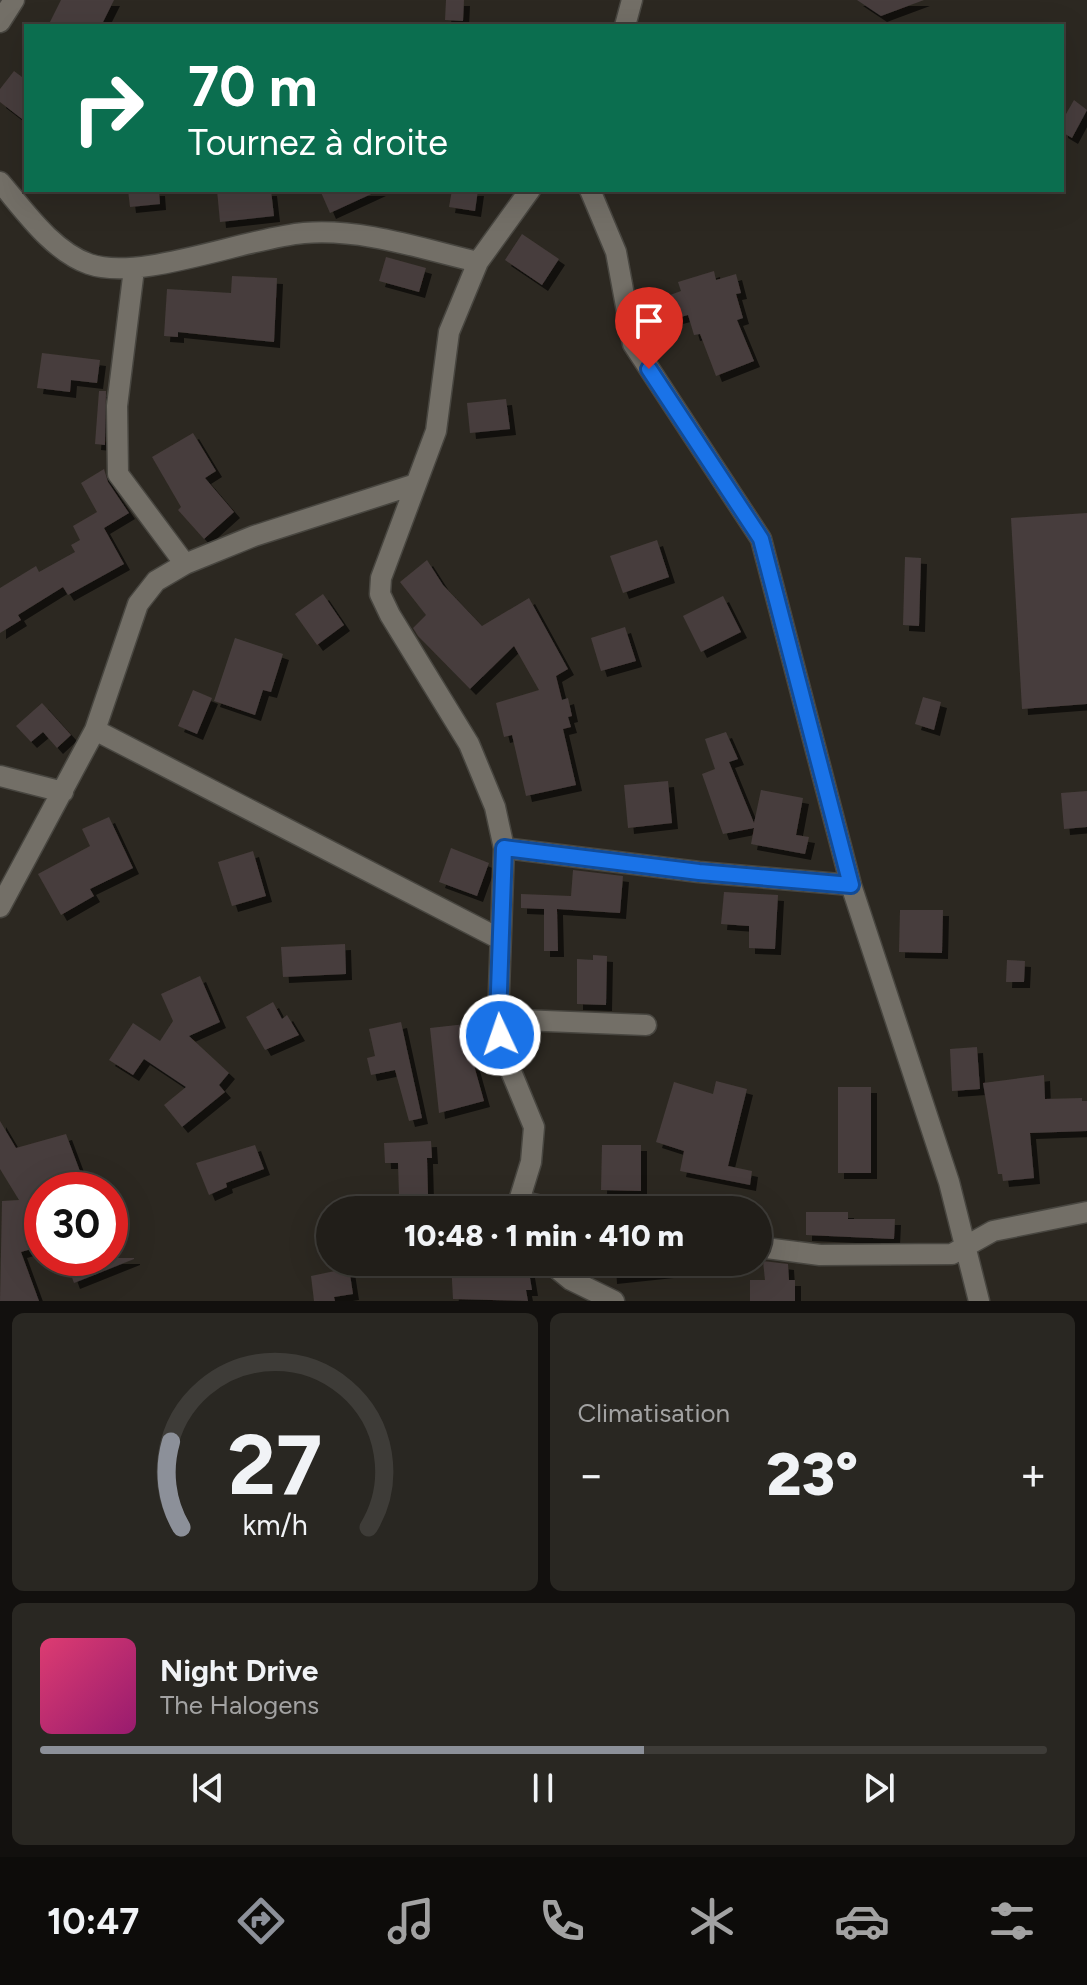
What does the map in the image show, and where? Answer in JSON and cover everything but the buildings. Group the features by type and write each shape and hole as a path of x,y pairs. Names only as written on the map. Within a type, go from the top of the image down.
{"street":[{"path":"0,22 14,0"},
{"path":"626,24 632,0"},
{"path":"0,182 45,234 87,264 134,269 305,233 373,237 478,262"},
{"path":"522,1196 531,1162 534,1127 503,1052 498,1019 504,848 495,807 469,744 380,594 381,578 436,431 449,332 478,262 529,192"},
{"path":"591,192 616,252 633,344 761,539 851,885 949,1182 979,1301"},
{"path":"134,269 117,406 118,474 185,564"},
{"path":"0,907 95,730 138,604 156,581 185,564 254,536 416,484"},
{"path":"95,730 500,939"},
{"path":"0,776 63,792"},
{"path":"504,848 699,872 851,885"},
{"path":"498,1019 646,1025"},
{"path":"772,1249 820,1255 952,1254 993,1231 1087,1212"},
{"path":"566,1276 614,1301"}],"route":[{"path":"500,1035 504,848 699,872 851,885 761,539 649,369"}]}
